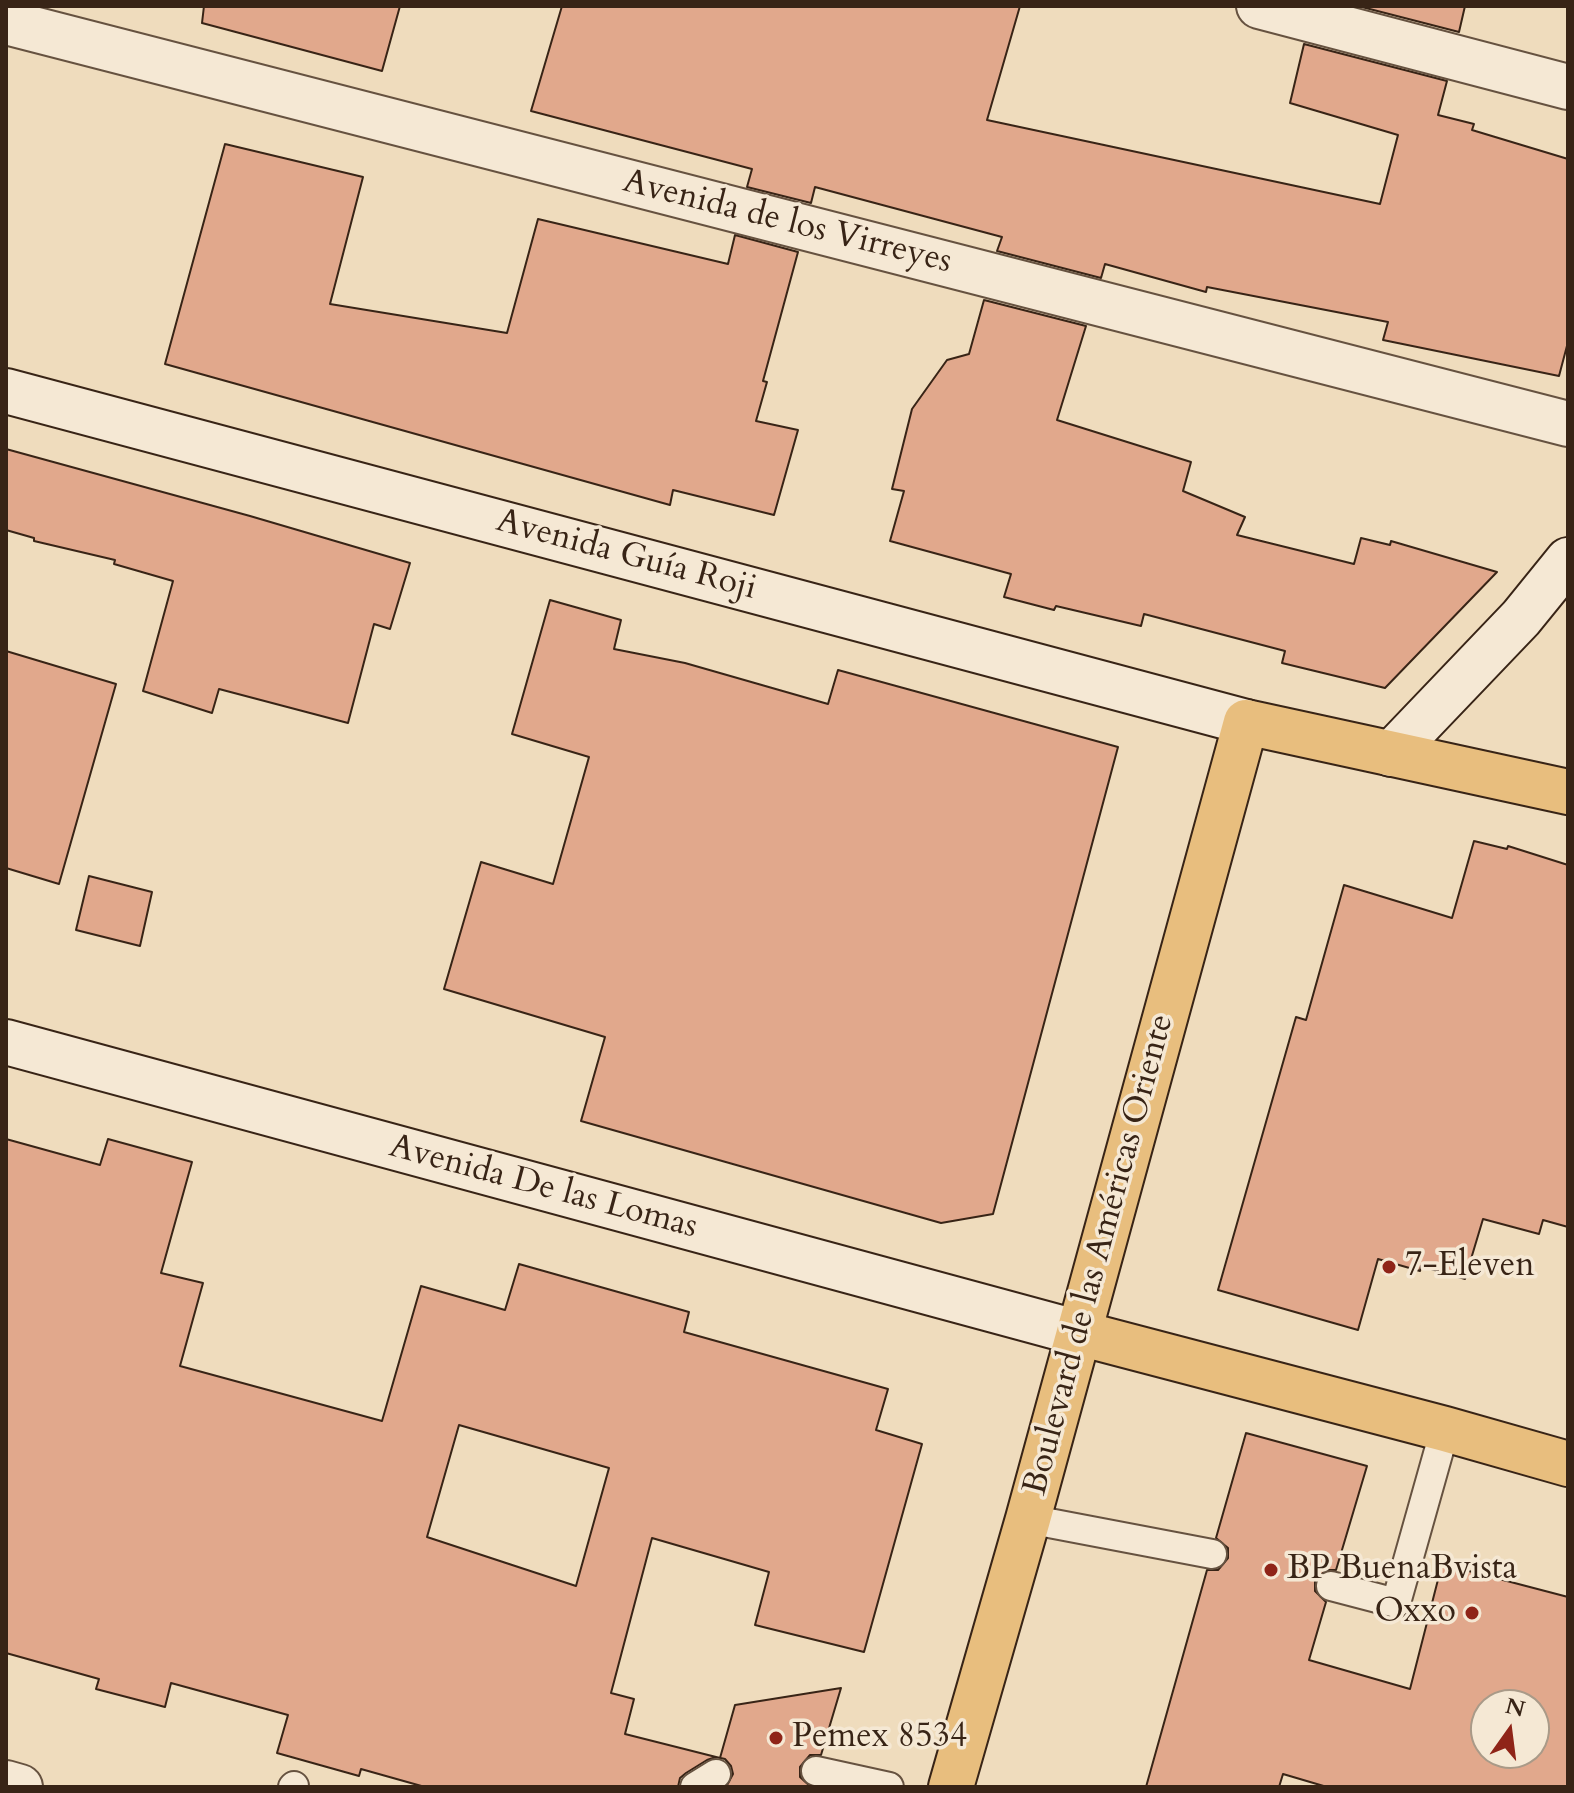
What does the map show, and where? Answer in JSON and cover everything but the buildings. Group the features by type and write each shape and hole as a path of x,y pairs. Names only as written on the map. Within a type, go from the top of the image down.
{"main road":[{"path":"1246,722 1568,792"},
{"name":"Boulevard de las Américas Oriente","path":"951,1787 1028,1519 1246,722"},
{"path":"1079,1333 1568,1464"}],"street":[{"path":"1259,6 1568,87"},
{"name":"Avenida de los Virreyes","path":"6,22 1568,424"},
{"name":"Avenida Guía Roji","path":"6,391 1246,722"},
{"path":"1391,754 1521,618 1568,560"},
{"name":"Avenida De las Lomas","path":"6,1042 1079,1333"},
{"path":"6,1783 20,1787"}],"lane":[{"path":"1331,1586 1396,1603 1445,1429"},
{"path":"1028,1519 1212,1554"},
{"path":"816,1771 889,1787"}],"place":[{"name":"7-Eleven","path":"1389,1267"},
{"name":"BP BuenaBvista","path":"1271,1570"},
{"name":"Oxxo","path":"1472,1613"},
{"name":"Pemex 8534","path":"776,1738"}]}
